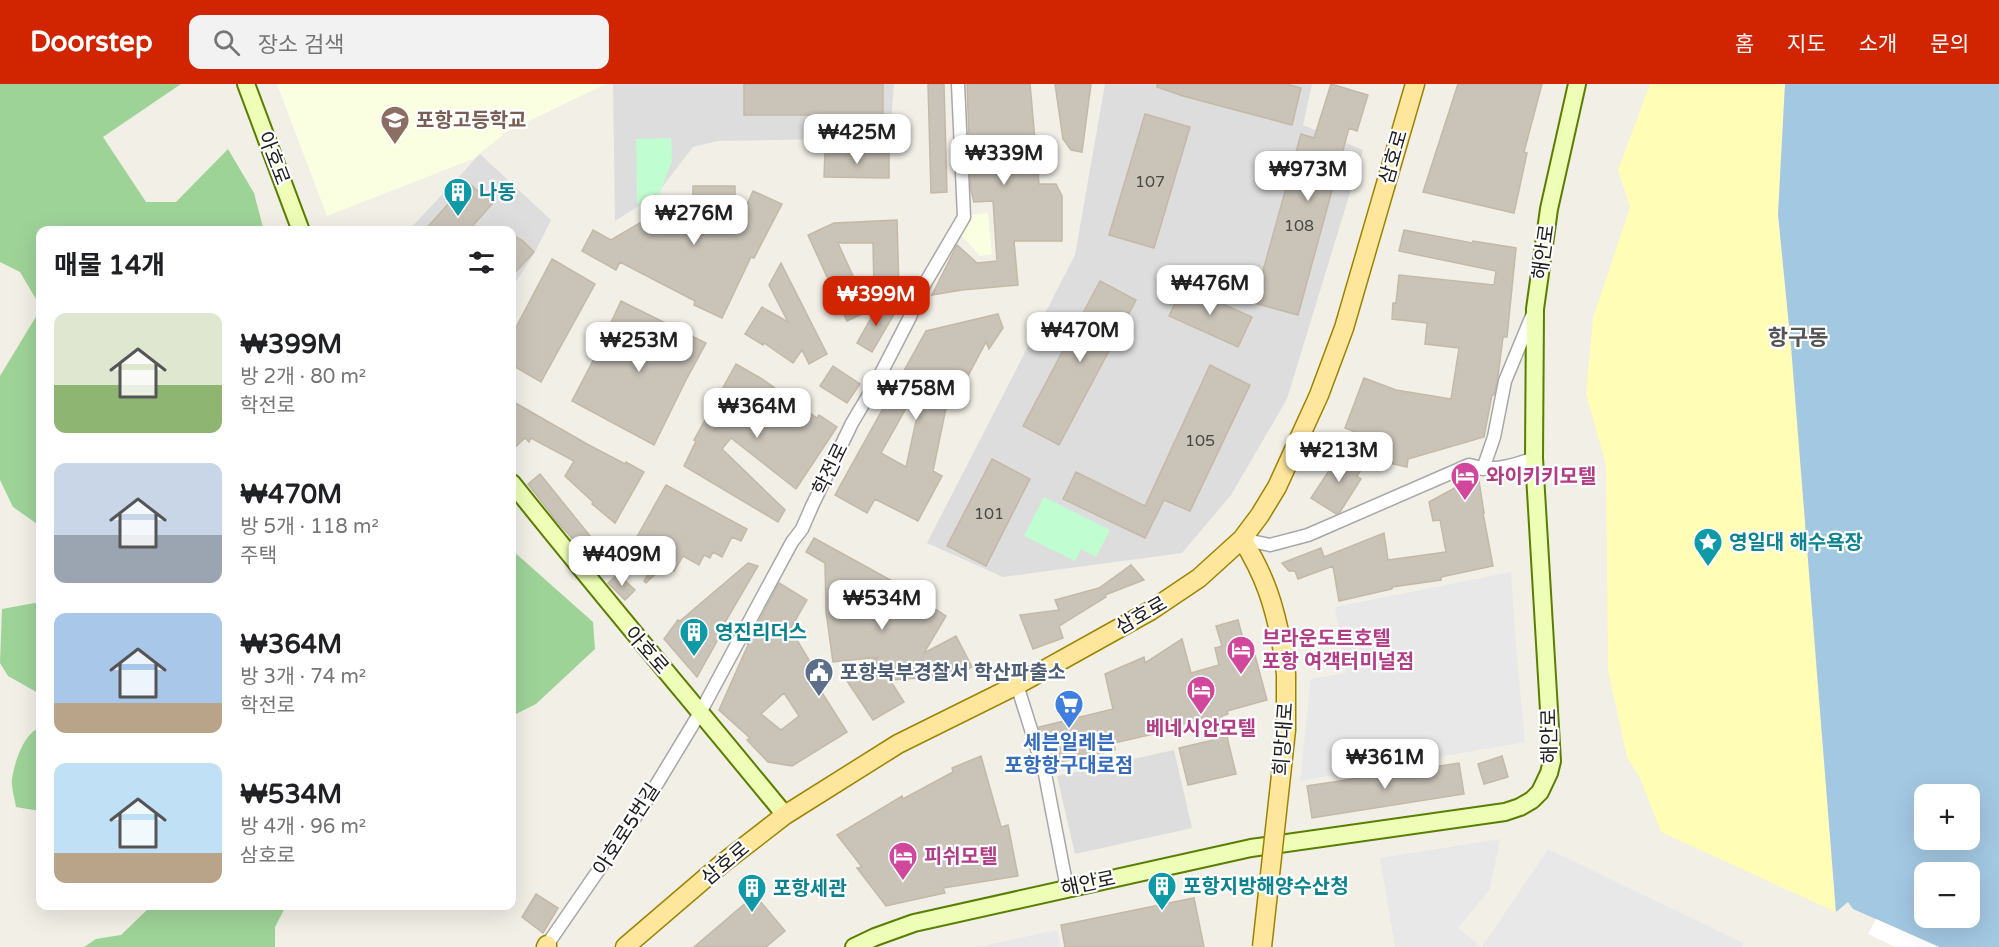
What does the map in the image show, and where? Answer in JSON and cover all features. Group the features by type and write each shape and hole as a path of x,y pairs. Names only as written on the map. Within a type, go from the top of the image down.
{"main road":[{"name":"삼호로","path":"625,947 723,863 785,815 898,744 1017,685 1177,594 1216,564 1242,539 1277,487 1319,395 1344,328 1415,84"},
{"name":"희망대로","path":"1242,539 1256,561 1269,590 1282,646 1286,683 1286,730 1262,947"}],"street":[{"name":"아호로","path":"246,84 300,226"},
{"name":"학전로","path":"700,711 792,542 802,529 852,423 877,381 910,317 920,292 964,217 958,84"},
{"name":"해안로","path":"854,947 887,932 914,924 1251,848 1505,812 1520,807 1540,792 1549,773 1552,745 1545,664 1534,458 1535,309 1549,209 1577,84"},
{"path":"1483,469 1494,437 1505,381 1535,309"},
{"path":"1242,539 1270,545 1308,535 1469,465 1483,469 1510,467 1534,458"},
{"name":"아호로","path":"516,488 593,586 785,815"},
{"path":"1017,685 1045,774 1067,888"},
{"name":"아호로5번길","path":"547,946 649,797 700,711"}],"shaded area":[{"name":"포항고등학교","path":"277,84 606,84 506,132 473,159 327,216"},
{"path":"613,84 894,84 891,123 877,138 718,141 693,147 656,195 615,221"},
{"path":"1105,84 1312,84 1303,125 1363,150 1287,399 1231,495 1182,553 1003,577 927,543 1075,255"},
{"path":"480,154 551,220 535,252 516,282 516,226 413,226"},
{"path":"988,213 992,254 980,256 962,236 971,215"},
{"path":"1511,572 1525,742 1300,781 1311,679 1346,673 1335,607"},
{"path":"1174,750 1192,828 1075,854 1057,776"},
{"path":"1500,839 1490,889 1458,928 1481,947 1395,947 1380,858"},
{"path":"1548,849 1743,943 1742,947 1482,947"},
{"path":"1057,930 1061,947 977,947"}],"green space":[{"path":"0,84 181,84 103,137 146,202 176,202 228,149 254,193 263,226 36,226 36,299 20,272 0,262"},
{"path":"671,138 672,161 657,200 637,205 636,139"},
{"path":"36,317 36,523 13,507 0,480 0,376"},
{"path":"1044,497 1110,530 1096,557 1081,549 1075,561 1024,536"},
{"path":"516,554 593,622 595,649 536,704 516,714"},
{"path":"36,603 36,692 8,676 0,663 2,609"},
{"path":"36,730 36,810 16,807 12,782 21,749"},
{"path":"147,910 284,910 275,927 275,947 84,947 96,939 121,935"}],"sand":[{"name":"영일대 해수욕장","path":"1650,84 1785,84 1778,214 1791,346 1836,912 1661,832 1639,776 1627,758 1608,670 1606,465 1586,394 1593,318 1630,207 1618,170"}],"water":[{"path":"1785,84 1999,84 1999,947 1939,947 1853,909 1848,902 1836,912 1791,346 1778,214"}],"pier":[{"path":"1876,919 1939,947 1895,947 1868,934"}],"building":[{"path":"744,84 883,84 883,115 744,115"},
{"path":"928,84 944,84 947,192 931,193"},
{"path":"967,84 1030,84 1039,184 1056,184 1062,196 1062,241 1014,241 1018,285 932,295 957,245 977,263 997,261 993,201 974,202 971,191"},
{"path":"1055,84 1091,84 1082,152 1071,150 1063,139"},
{"path":"1157,84 1286,84 1301,88 1292,125 1183,96 1157,87"},
{"path":"1331,84 1368,95 1357,131 1349,128 1298,315 1254,303 1301,134 1314,138"},
{"path":"1458,84 1542,84 1524,152 1527,153 1514,213 1423,192"},
{"path":"1145,114 1190,127 1154,248 1109,235"},
{"path":"825,152 889,153 889,178 824,177"},
{"name":"나동","path":"468,182 492,204 472,226 428,226"},
{"path":"693,186 735,186 735,232 753,191 782,204 754,258 751,257 722,318 694,305 695,301 620,262 616,270 582,251 593,230 611,240 674,203 693,235"},
{"path":"897,220 899,289 874,290 873,243 838,243 869,311 847,321 808,235 834,223"},
{"path":"1404,230 1472,243 1473,241 1516,248 1507,337 1503,337 1498,376 1484,437 1408,459 1407,467 1380,461 1385,443 1345,428 1364,378 1396,390 1451,399 1459,348 1425,344 1427,323 1392,319 1399,275 1494,285 1496,271 1399,251"},
{"path":"516,237 534,252 516,272"},
{"path":"552,259 595,284 541,382 516,367 516,327"},
{"path":"781,263 827,354 809,364 802,350 793,363 764,343 763,345 745,334 762,307 788,322 769,285"},
{"path":"1100,281 1136,300 1059,445 1023,426"},
{"path":"1183,286 1252,317 1238,347 1169,316"},
{"path":"621,301 706,343 654,445 572,401 609,330"},
{"path":"880,302 896,311 872,352 857,343 871,318 876,327 875,311"},
{"path":"998,314 1003,328 989,349 986,342 952,406 947,403 933,471 942,476 918,521 875,499 867,513 835,495 926,331","holes":["927,371 906,467 881,453"]},
{"path":"736,364 762,379 817,418 819,415 837,427 796,489 731,438 722,449 785,510 778,522 684,466 696,441 694,440"},
{"path":"1210,365 1250,385 1190,511 1164,500 1145,538 1063,499 1076,472 1145,506"},
{"path":"833,366 860,384 847,403 820,386"},
{"path":"516,403 587,444 644,472 615,523 592,504 593,502 565,476 574,461 531,438 529,442 525,438 516,446"},
{"path":"1342,451 1364,465 1357,476 1361,479 1340,512 1336,514 1311,498"},
{"path":"992,459 1030,479 986,566 947,546"},
{"path":"540,474 603,552 593,562 528,484"},
{"path":"1479,481 1493,566 1441,577 1441,580 1392,587 1392,589 1339,601 1333,566 1298,579 1295,571 1289,571 1282,563 1321,548 1324,557 1384,533 1388,560 1446,552 1440,520 1433,521 1429,502 1462,484"},
{"path":"666,485 747,529 741,541 732,537 722,557 713,552 710,558 704,555 699,565 683,556 674,571 665,565 646,583 644,581 657,558 633,544"},
{"path":"814,538 894,582 946,616 924,653 956,636 972,667 948,679 947,676 890,680 904,702 873,720 845,678 879,657 833,662 826,612 825,563 806,552"},
{"name":"영진리더스","path":"748,563 758,566 724,624 726,625 697,677 664,639 678,620 680,621"},
{"path":"1131,565 1144,580 1105,595 1106,597 1059,626 1063,638 1033,649 1020,615 1059,610 1055,600 1099,588"},
{"path":"618,574 635,590 625,600 608,583"},
{"path":"779,583 807,600 788,633 797,640 819,677 814,680 847,732 792,766 768,762 747,740 750,738 719,710 747,644","holes":["784,693 799,716 781,730 761,714"]},
{"path":"1238,620 1246,650 1253,648 1267,700 1227,711 1228,714 1222,716 1236,774 1188,785 1179,748 1213,740 1207,719 1158,729 1158,733 1114,743 1115,750 1051,764 1039,727 1113,709 1105,674 1144,657 1145,663 1182,639 1191,673 1219,665 1215,648 1222,646 1216,626"},
{"path":"981,756 1001,827 1008,825 1018,876 943,888 945,893 886,906 857,868 862,867 837,835 902,796 903,799 953,772 952,768"},
{"path":"1502,756 1508,777 1484,784 1478,764"},
{"path":"1459,763 1464,794 1312,818 1307,786"},
{"path":"536,894 558,908 543,933 522,917"},
{"name":"포항세관","path":"755,895 785,931 766,947 694,947"},
{"name":"포항지방해양수산청","path":"1194,898 1204,947 1065,947 1061,925"}],"place":[{"name":"포항고등학교","path":"395,146"},
{"name":"나동","path":"458,218"},
{"name":"와이키키모텔","path":"1465,502"},
{"name":"영일대 해수욕장","path":"1708,568"},
{"name":"영진리더스","path":"694,658"},
{"name":"브라운도트호텔 포항 여객터미널점","path":"1241,676"},
{"name":"포항북부경찰서 학산파출소","path":"819,698"},
{"name":"베네시안모텔","path":"1201,716"},
{"name":"세븐일레븐 포항항구대로점","path":"1069,730"},
{"name":"피쉬모텔","path":"903,882"},
{"name":"포항지방해양수산청","path":"1162,912"},
{"name":"포항세관","path":"752,914"}],"district":[{"name":"항구동","path":"1798,337"}]}
